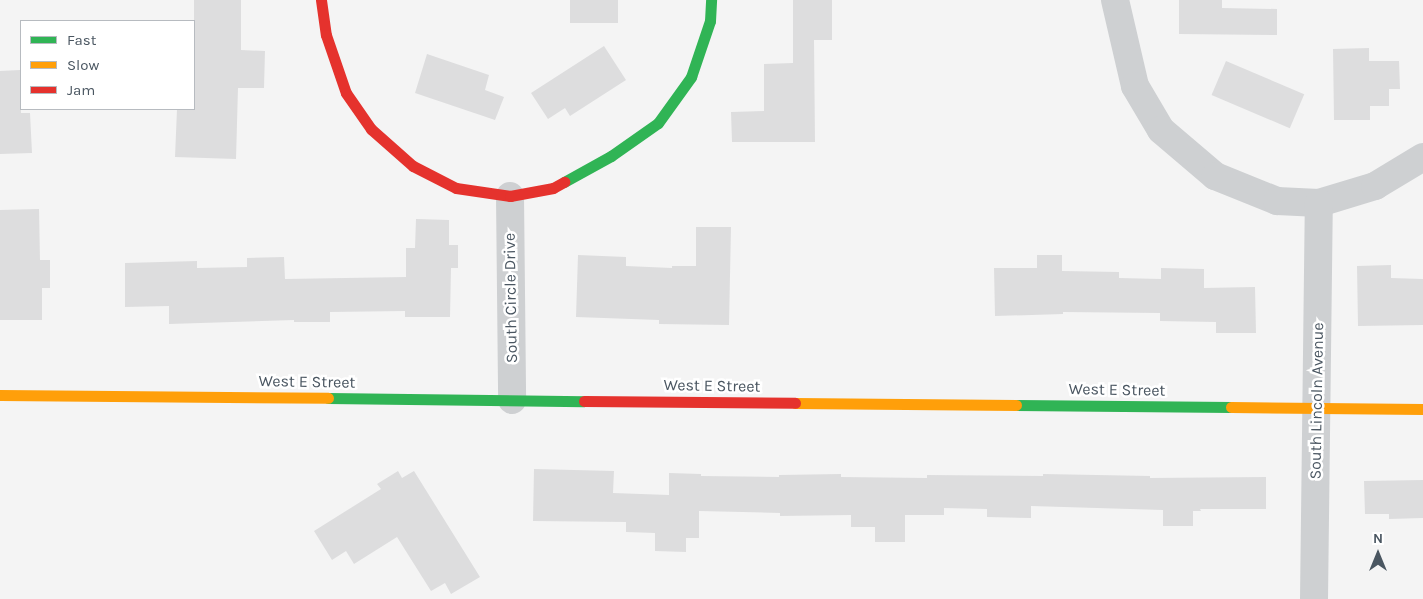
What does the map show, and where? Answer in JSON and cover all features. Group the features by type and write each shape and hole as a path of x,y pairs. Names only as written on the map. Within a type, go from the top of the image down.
{"street":[{"path":"321,0 326,35 346,93 371,129 413,166 456,188 510,196 553,188 611,156 658,123 691,77 710,21 711,0"},
{"path":"1115,0 1135,86 1162,130 1215,176 1277,201 1319,203 1375,186 1423,157"},
{"name":"South Circle Drive","path":"510,196 512,400"},
{"name":"South Lincoln Avenue","path":"1314,599 1319,203"},
{"name":"West E Street","path":"0,395 1423,409"}],"building":[{"path":"194,0 241,0 241,50 265,51 264,88 238,88 236,159 175,157 177,110 195,110"},
{"path":"570,0 618,0 618,23 570,23"},
{"path":"793,0 832,0 832,40 814,40 815,142 732,142 731,112 764,111 764,64 793,63"},
{"path":"1179,0 1222,0 1222,8 1277,9 1277,35 1179,34"},
{"path":"604,46 626,80 570,116 565,108 548,119 531,93"},
{"path":"1369,48 1369,61 1399,61 1400,89 1389,89 1389,106 1370,106 1370,120 1334,120 1333,49"},
{"path":"427,54 489,75 485,90 504,97 495,120 415,93"},
{"path":"1226,61 1304,94 1290,128 1212,95"},
{"path":"20,70 20,110 21,113 30,113 32,153 0,154 0,71"},
{"path":"39,209 40,260 50,260 50,288 42,288 42,320 0,320 0,210"},
{"path":"416,219 449,220 449,245 458,245 458,268 451,268 450,317 405,317 405,311 330,312 330,322 294,322 294,320 169,324 169,306 125,307 125,263 197,261 197,268 247,267 247,258 284,257 285,279 406,277 406,248 415,248"},
{"path":"696,227 731,227 729,325 659,324 659,320 576,317 578,255 626,257 626,266 672,268 672,266 696,266"},
{"path":"1037,255 1062,255 1062,271 1119,272 1119,278 1161,279 1161,268 1204,269 1204,288 1255,287 1256,333 1216,333 1216,322 1160,321 1160,313 1063,312 1063,314 995,316 994,268 1037,268"},
{"path":"1391,265 1391,278 1423,279 1423,325 1358,326 1357,266"},
{"path":"534,469 614,471 613,493 669,495 669,473 701,474 701,476 779,477 779,475 841,474 841,477 927,478 927,475 1043,476 1043,474 1150,476 1150,478 1266,477 1266,509 1200,509 1201,511 1193,511 1193,526 1163,526 1163,510 1031,506 1031,518 987,517 987,509 944,508 944,515 905,515 905,542 875,542 875,527 851,527 851,515 780,516 780,513 699,511 699,538 686,538 686,552 655,551 655,533 626,532 626,522 533,521"},
{"path":"398,471 402,478 414,471 480,577 451,594 445,583 431,591 397,537 354,564 346,551 332,560 314,531 381,489 377,484"},
{"path":"1423,480 1423,518 1389,519 1389,514 1365,514 1364,481"}],"traffic: fast":[{"path":"564,182 611,156 658,123 691,77 710,21 711,0"},
{"path":"328,398 584,401"},
{"path":"1016,405 1231,407"}],"traffic: slow":[{"path":"0,395 328,398"},
{"path":"795,403 1016,405"},
{"path":"1231,407 1423,409"}],"traffic: jam":[{"path":"321,0 326,35 346,93 371,129 413,166 456,188 510,196 553,188 564,182"},
{"path":"584,401 795,403"}]}
